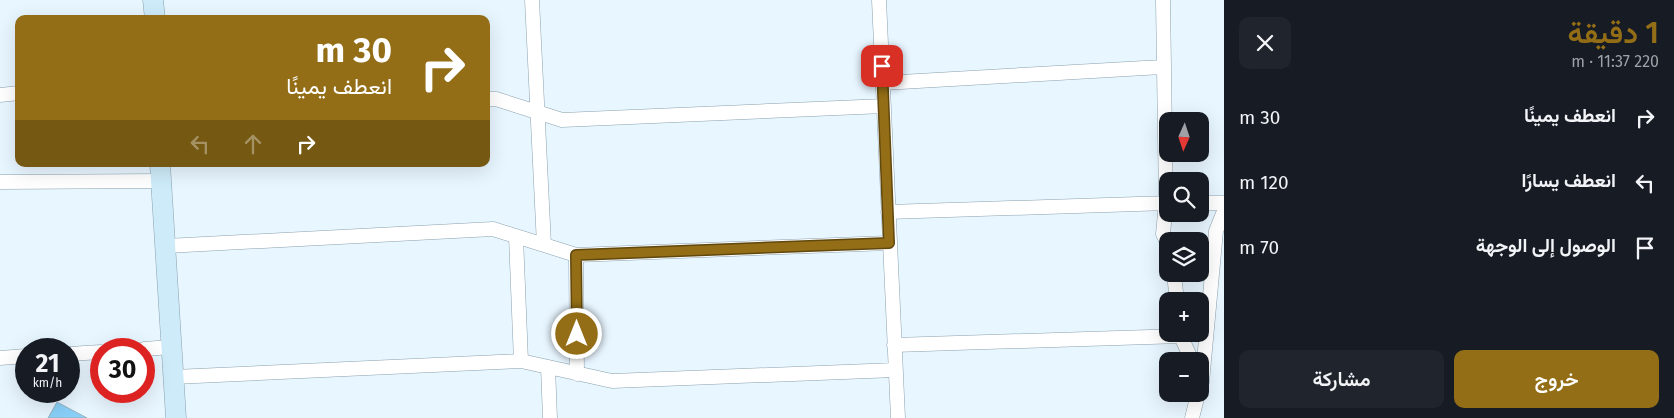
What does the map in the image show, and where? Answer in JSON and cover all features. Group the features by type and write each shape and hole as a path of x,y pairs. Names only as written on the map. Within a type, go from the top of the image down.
{"street":[{"path":"154,0 155,15"},
{"path":"532,0 544,245"},
{"path":"879,0 898,418"},
{"path":"1162,0 1162,67 1166,172"},
{"path":"883,83 1162,67"},
{"path":"0,95 15,94"},
{"path":"490,99 496,99 562,120 884,106"},
{"path":"0,182 160,172 176,418"},
{"path":"888,212 1159,203"},
{"path":"1209,203 1224,203"},
{"path":"1203,352 1216,231 1224,211"},
{"path":"166,246 493,229 576,255 889,243"},
{"path":"516,236 521,361"},
{"path":"576,255 577,374"},
{"path":"894,345 1159,336"},
{"path":"155,349 171,348"},
{"path":"0,358 15,357"},
{"path":"174,377 521,361 612,381 895,370"},
{"path":"548,367 550,418"},
{"path":"1192,418 1196,402"}],"building":[{"path":"56,403 59,403 87,418 48,418"}],"route":[{"path":"577,334 576,255 889,243 882,66"}]}
